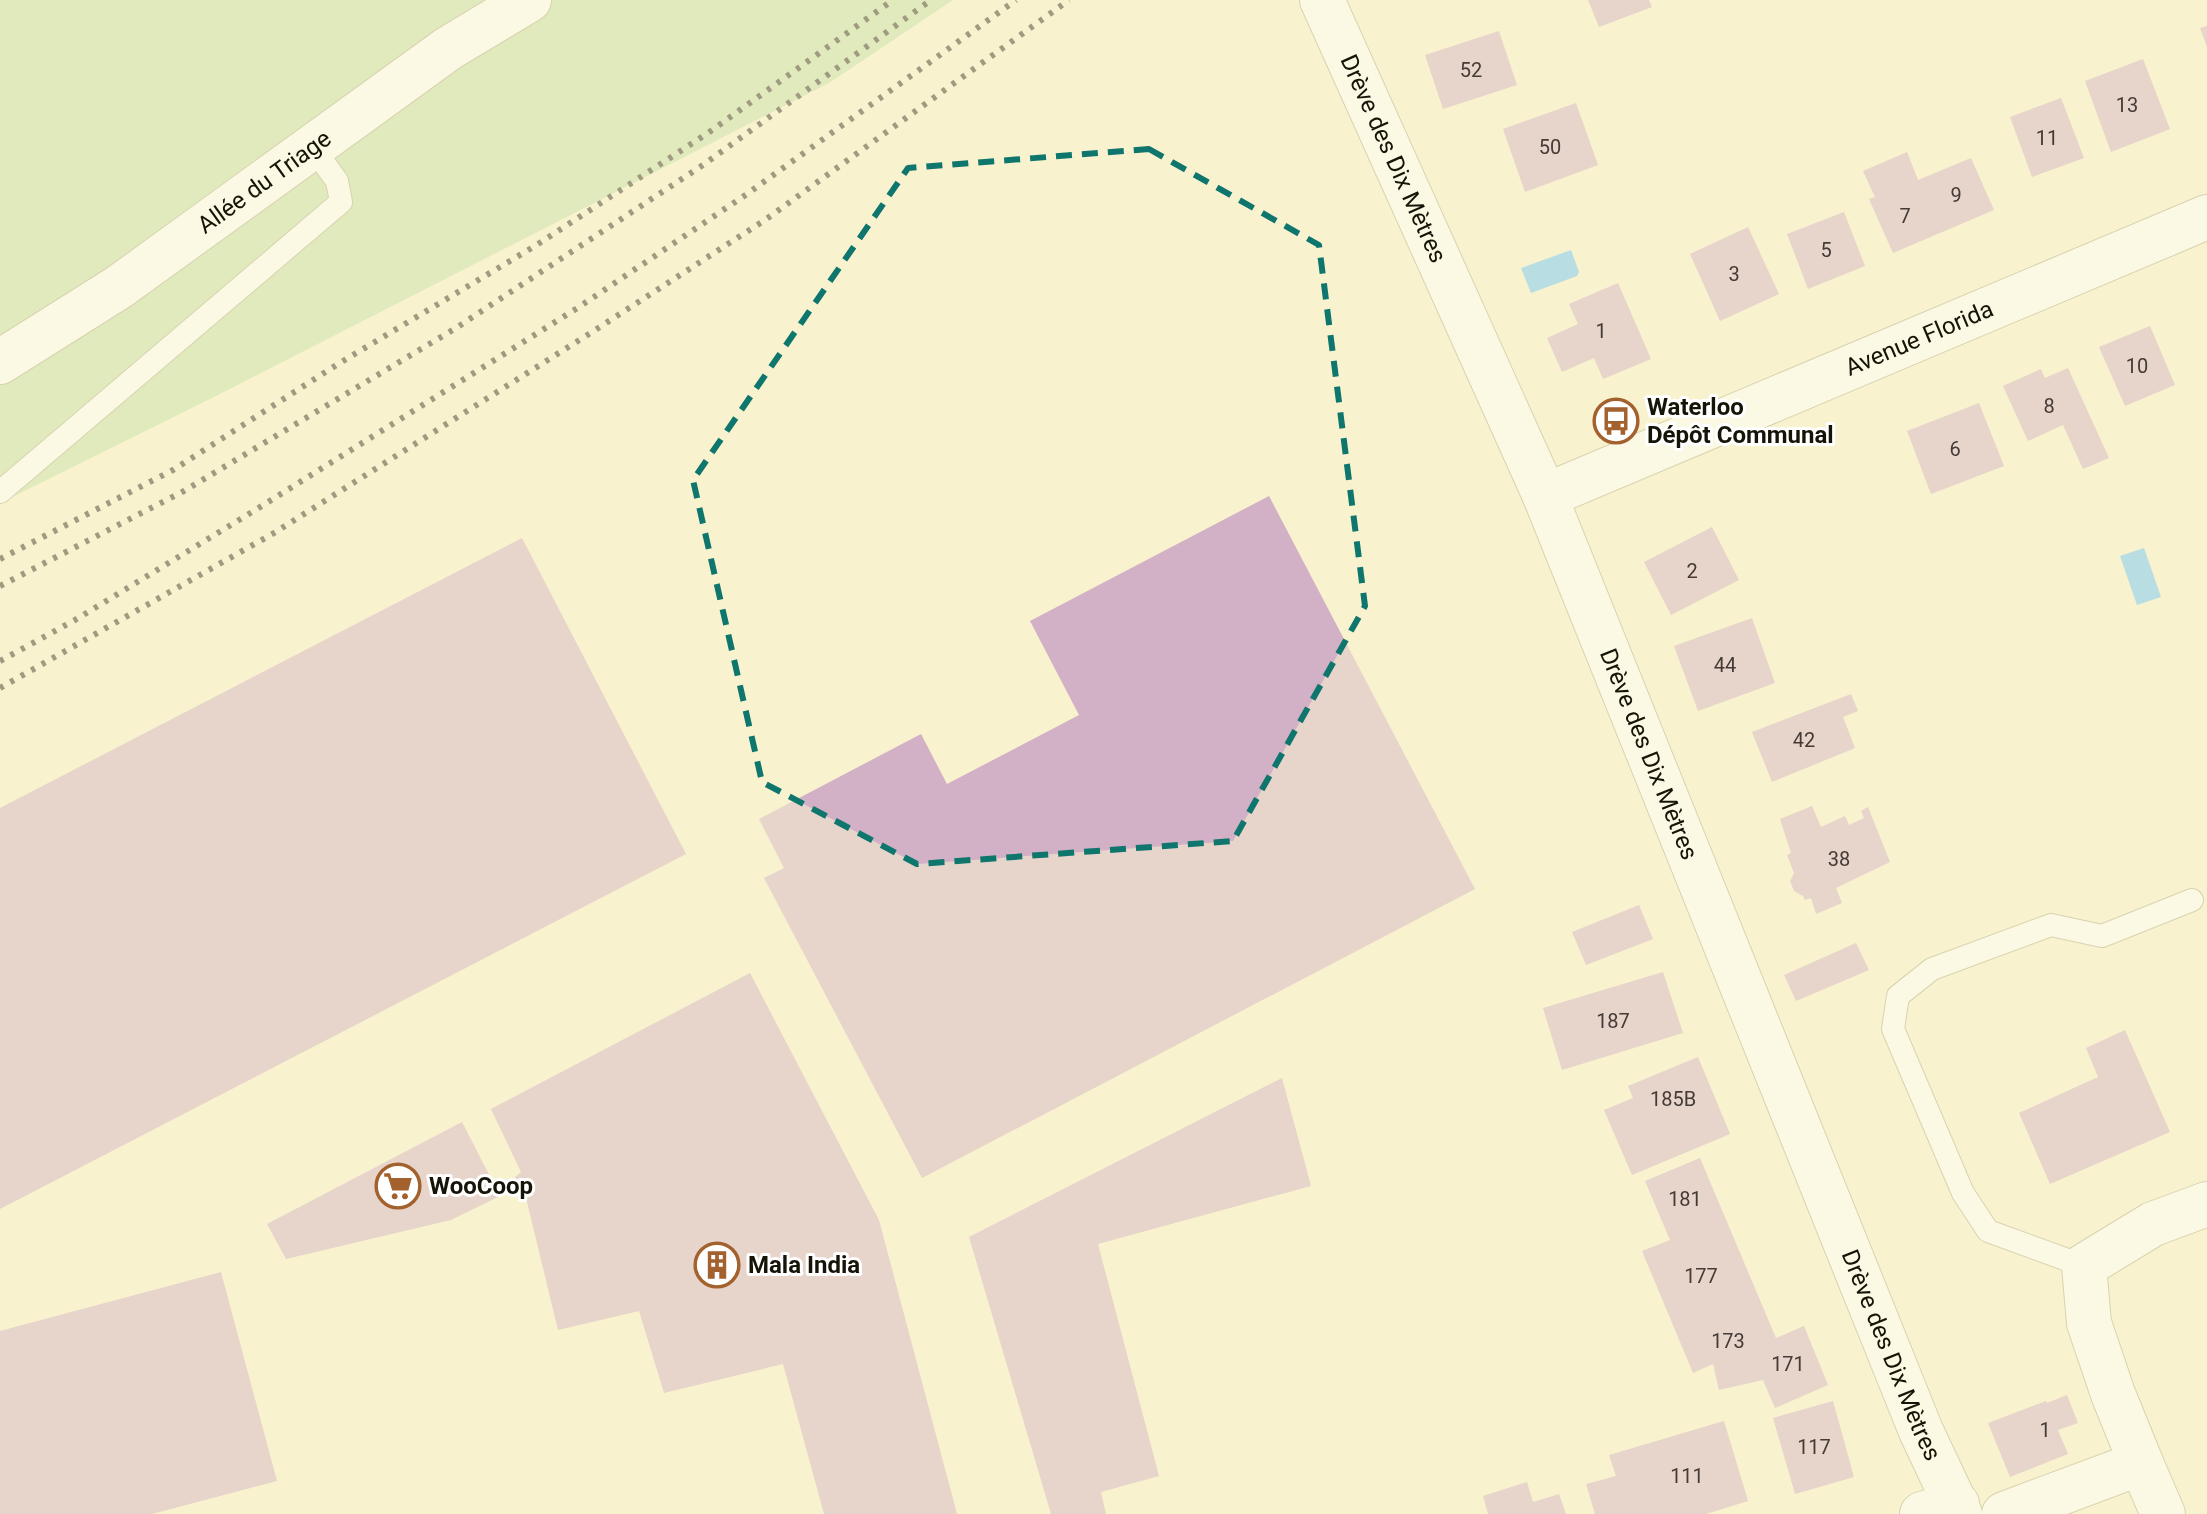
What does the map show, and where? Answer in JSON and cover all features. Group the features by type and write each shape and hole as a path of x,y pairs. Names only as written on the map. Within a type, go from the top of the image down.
{"street":[{"name":"Allée du Triage","path":"0,362 119,287 449,48 529,0"},
{"name":"Drève des Dix Mètres","path":"1322,0 1545,496 1921,1431 1946,1511"},
{"name":"Avenue Florida","path":"1545,496 2207,217"},
{"path":"2163,1514 2113,1394 2089,1323 2084,1266 2153,1224 2207,1204"},
{"path":"2004,1514 2141,1463"}],"lane":[{"path":"0,492 215,306 341,202 337,181 313,148"},
{"path":"2084,1266 1988,1231 1963,1193 1893,1029 1898,996 1932,969 2051,925 2102,936 2192,900"}],"highlighted area":[{"path":"1149,149 1319,245 1365,606 1233,841 917,864 762,782 693,480 908,168"}],"green space":[{"path":"0,0 953,0 829,83 0,503"}],"water":[{"path":"1571,250 1579,272 1577,276 1531,293 1521,268"},
{"path":"2144,548 2161,597 2137,605 2120,556"}],"building":[{"path":"1588,0 1649,0 1652,7 1599,27"},
{"path":"2207,26 2207,47 2200,28"},
{"path":"1499,31 1517,85 1443,109 1425,55"},
{"path":"2143,59 2170,129 2111,152 2085,81"},
{"path":"2061,98 2084,158 2032,177 2010,117"},
{"path":"1576,103 1598,165 1525,192 1503,129"},
{"path":"1907,152 1918,180 1971,158 1994,210 1893,253 1869,199 1875,197 1863,171"},
{"path":"1844,212 1865,266 1808,289 1787,234"},
{"path":"1748,227 1779,294 1720,321 1690,254"},
{"path":"1618,283 1651,359 1603,379 1594,358 1562,372 1547,338 1578,324 1569,304"},
{"path":"2150,326 2175,385 2125,406 2099,347"},
{"path":"2068,368 2109,458 2083,469 2063,425 2028,441 2003,386 2041,369 2045,378"},
{"path":"1979,403 2004,466 1931,494 1907,431"},
{"path":"1269,496 1475,889 922,1178 764,878 784,868 759,819 921,734 947,784 1079,715 1030,621"},
{"path":"1712,527 1739,580 1671,615 1644,562"},
{"path":"522,538 686,854 0,1209 0,808"},
{"path":"1752,618 1775,683 1698,711 1674,646"},
{"path":"1851,694 1858,711 1843,717 1855,748 1772,782 1752,732"},
{"path":"1812,806 1821,827 1845,816 1849,825 1864,818 1861,811 1868,807 1890,862 1836,888 1842,903 1816,914 1811,898 1805,900 1794,891 1790,881 1794,873 1787,855 1791,853 1780,819"},
{"path":"1639,905 1653,939 1586,965 1572,932"},
{"path":"1856,943 1869,970 1796,1001 1784,975"},
{"path":"1663,972 1683,1033 1562,1070 1543,1008"},
{"name":"Mala India","path":"750,973 879,1220 957,1514 824,1514 783,1364 664,1393 639,1311 558,1330 526,1198 515,1177 521,1172 491,1109"},
{"path":"2125,1030 2170,1132 2050,1184 2019,1113 2098,1077 2086,1048"},
{"path":"1698,1057 1730,1134 1632,1175 1604,1110 1633,1098 1628,1086"},
{"path":"1282,1078 1311,1186 1098,1244 1159,1476 1101,1492 1106,1514 1051,1514 969,1237"},
{"path":"462,1122 500,1196 451,1220 286,1259 267,1224"},
{"path":"1700,1158 1776,1338 1804,1326 1828,1385 1775,1408 1763,1380 1719,1390 1713,1364 1693,1373 1642,1251 1670,1240 1645,1181"},
{"path":"221,1272 277,1481 152,1514 0,1514 0,1331"},
{"path":"2067,1395 2078,1423 2058,1430 2068,1454 2010,1477 1988,1423"},
{"path":"1833,1401 1854,1477 1795,1494 1773,1418"},
{"path":"1724,1421 1748,1501 1706,1514 1595,1514 1586,1484 1616,1476 1609,1455"},
{"path":"1527,1482 1533,1502 1559,1494 1566,1514 1488,1514 1483,1496"}],"railway":[{"path":"0,559 173,470 338,364 535,246 708,133 893,0"},
{"path":"0,586 184,491 456,328 703,165 931,0"},
{"path":"0,661 75,620 257,509 579,307 747,194 1016,0"},
{"path":"0,688 274,533 589,334 765,220 1069,0"}],"place":[{"name":"Waterloo Dépôt Communal","path":"1616,421"},
{"name":"WooCoop","path":"398,1186"},
{"name":"Mala India","path":"717,1265"}]}
